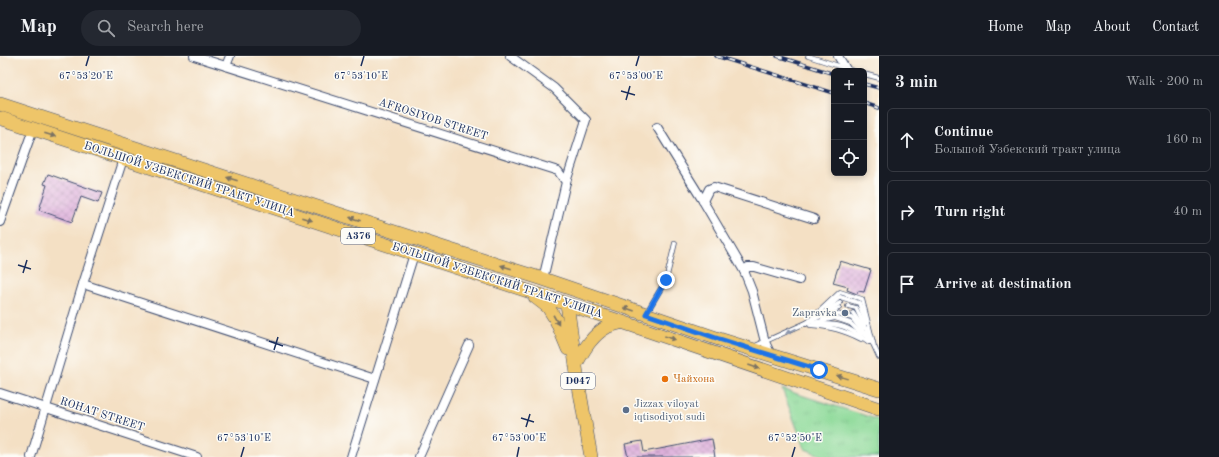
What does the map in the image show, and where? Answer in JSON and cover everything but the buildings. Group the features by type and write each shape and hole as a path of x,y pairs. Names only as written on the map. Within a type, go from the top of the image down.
{"main road":[{"name":"БОЛЬШОЙ УЗБЕКСКИЙ ТРАКТ УЛИЦА","path":"0,104 543,279 719,339 879,389"},
{"name":"БОЛЬШОЙ УЗБЕКСКИЙ ТРАКТ УЛИЦА","path":"0,118 622,322 879,409"},
{"name":"D047","path":"529,292 548,307 566,341 576,368"},
{"name":"D047","path":"567,304 591,457"},
{"name":"D047","path":"576,368 587,344 597,333 607,327 622,322"}],"street":[{"name":"AFROSIYOB STREET","path":"194,56 558,171 566,182"},
{"path":"226,66 230,56"},
{"path":"510,56 554,88 586,120 566,182 543,279"},
{"path":"838,56 848,68"},
{"path":"657,127 744,271 752,291 765,342 770,355"},
{"path":"0,222 33,129"},
{"path":"31,457 83,284 123,159"},
{"path":"703,201 709,189 714,187 814,219"},
{"path":"351,457 414,254"},
{"path":"744,271 748,267 754,267 799,280"},
{"path":"83,284 375,379"},
{"path":"419,457 469,345"},
{"name":"ROHAT STREET","path":"0,393 197,457"}],"lane":[{"path":"808,56 844,68"},
{"path":"867,75 879,78"},
{"path":"646,314 666,280 675,243"},
{"path":"806,324 840,297 859,303 874,346"},
{"path":"806,324 840,303"},
{"path":"848,306 856,308 879,357"},
{"path":"750,348 839,308"},
{"path":"853,313 874,346"},
{"path":"806,324 835,318 850,323 874,346"},
{"path":"806,324 847,332 874,346"}],"green space":[{"path":"782,389 879,420 879,457 825,457 805,449"}],"railway":[{"path":"716,56 831,92"},
{"path":"777,56 831,73"},
{"path":"867,85 879,88"},
{"path":"867,104 879,108"}],"place":[{"name":"Zapravka","path":"845,313"},
{"name":"Чайхона","path":"665,379"},
{"name":"Jizzax viloyat iqtisodiyot sudi","path":"626,410"}],"route":[{"path":"666,280 646,314 719,339 819,370"}]}
